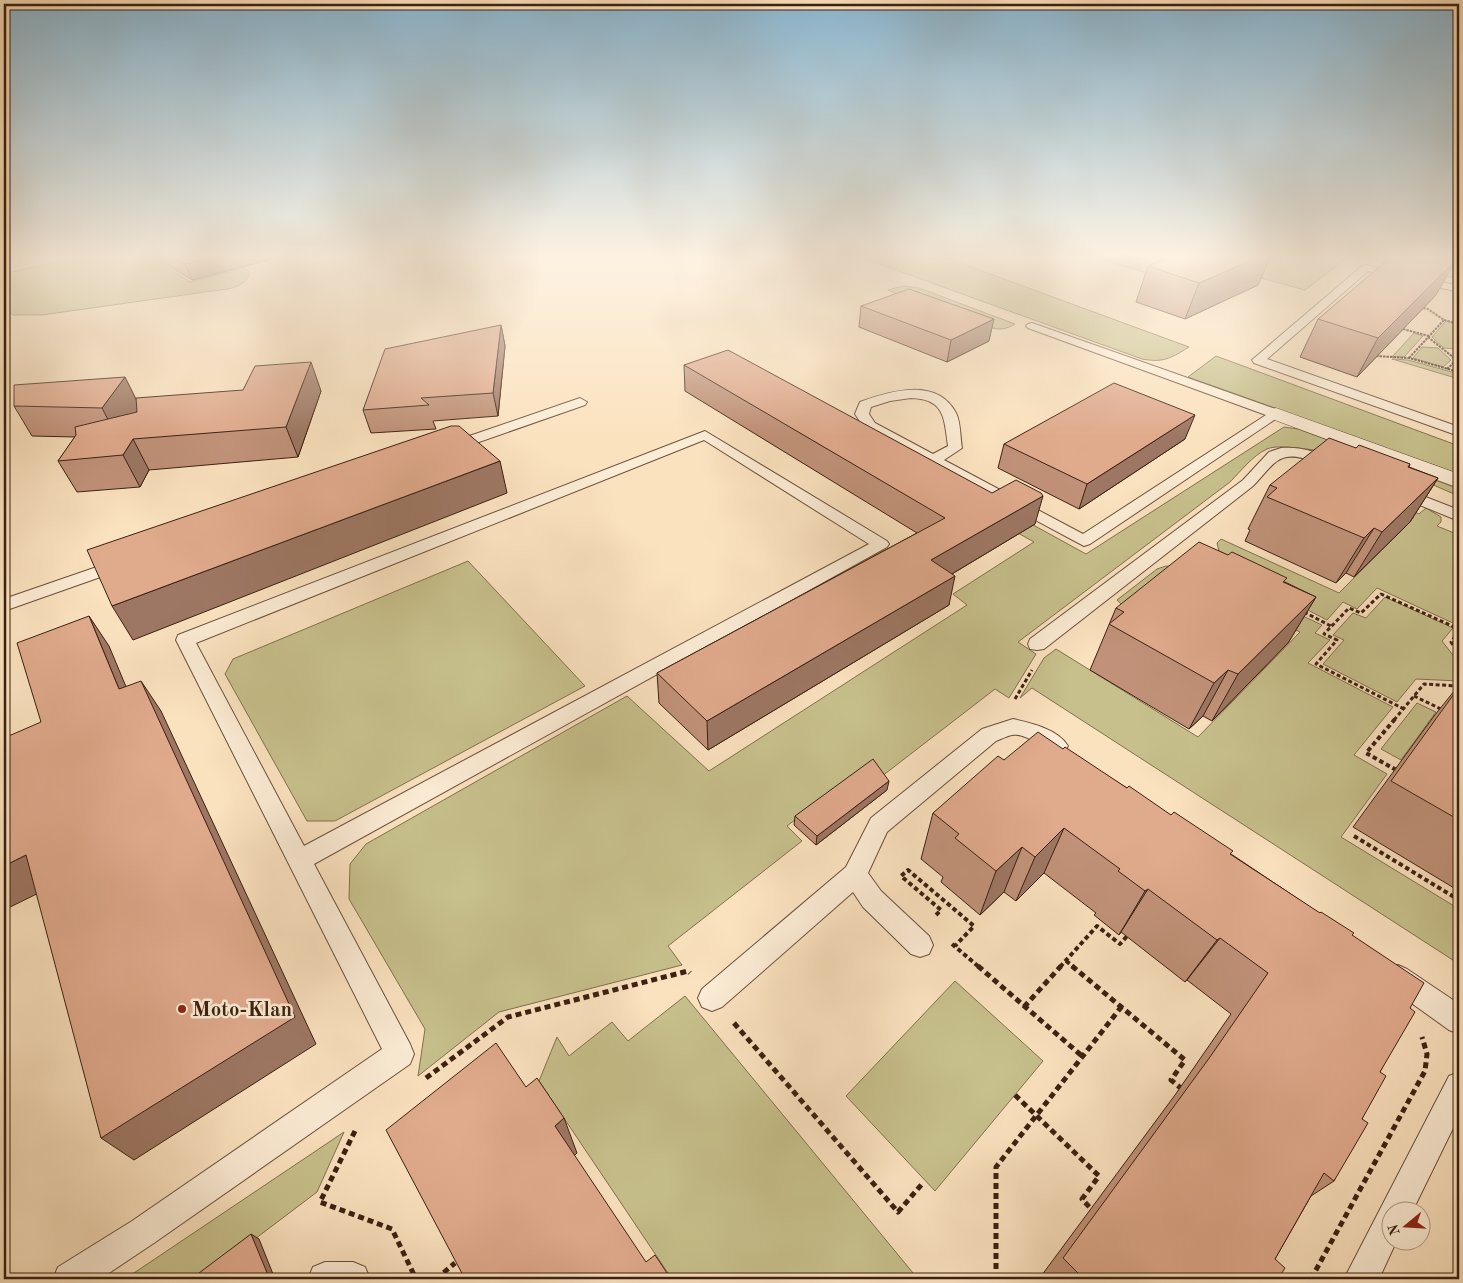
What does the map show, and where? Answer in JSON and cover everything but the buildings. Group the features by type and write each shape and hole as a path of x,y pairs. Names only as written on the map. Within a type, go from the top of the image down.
{"street":[{"path":"1276,414 1459,481"}],"lane":[{"path":"1309,317 1258,360 1459,432"},
{"path":"1032,326 1276,414"},
{"path":"934,459 954,448 949,413 938,399 923,394 900,395 882,397 865,405 862,414 870,426 1084,541 1276,414"},
{"path":"441,451 580,402"},
{"path":"70,1279 143,1232 400,1054 299,860 185,640 706,435 881,544 299,860"},
{"path":"1037,644 1248,483 1274,455 1279,453 1300,453 1348,470"},
{"path":"1383,485 1459,516"},
{"path":"4,605 134,559"},
{"path":"712,998 855,875 879,825 988,735 1013,727 1027,730 1043,736 1076,759"},
{"path":"855,875 872,899 920,945"},
{"path":"1378,964 1459,1020"},
{"path":"1401,1200 1459,1086"},
{"path":"1361,1279 1380,1241"},
{"path":"325,1279 354,1279"}],"path":[{"path":"1439,317 1459,324"},
{"path":"1409,358 1444,320"},
{"path":"1403,329 1429,337 1459,362"},
{"path":"1376,356 1409,358 1459,372"},
{"path":"1447,369 1459,358"},
{"path":"1404,709 1316,664 1337,640 1324,634 1348,608 1361,614 1381,594 1459,630 1451,642 1459,653"},
{"path":"1297,609 1331,626"},
{"path":"1013,727 1013,703 1040,656 1037,644"},
{"path":"1405,774 1366,753 1424,684 1459,686"},
{"path":"1414,696 1452,714"},
{"path":"1354,836 1459,900"},
{"path":"934,916 941,910 902,876 908,870 974,926 955,946"},
{"path":"1024,1007 1097,926 1120,944 1131,932"},
{"path":"945,938 1082,1056"},
{"path":"1066,961 1185,1060 1171,1080 1185,1092"},
{"path":"422,1081 508,1018 688,971 898,1212 922,1184"},
{"path":"996,1279 996,1167 1122,1006"},
{"path":"1311,1279 1425,1071 1428,1060 1427,1049 1418,1030"},
{"path":"1015,1095 1099,1176 1082,1199 1098,1216"},
{"path":"360,1126 352,1132 320,1202 392,1229 416,1279"},
{"path":"436,1279 455,1263"}],"shaded area":[{"path":"955,317 996,317 1015,324 1003,329 984,325 980,327"},
{"path":"1026,317 1107,317 1189,347 1167,359 1142,359"},
{"path":"1446,321 1459,325 1459,349 1444,348 1432,337"},
{"path":"1414,333 1423,336 1404,357 1392,357"},
{"path":"1422,347 1438,348 1451,360 1443,367 1413,358"},
{"path":"1216,356 1459,446 1459,474 1188,377"},
{"path":"1392,359 1408,360 1459,374 1459,379"},
{"path":"811,403 1086,554 1284,427 1298,429 1459,489 1459,496 1377,463 1320,451 1288,447 1267,449 1252,460 1230,482 1018,642 1036,654 1009,698 995,689 864,790 849,779 787,826 802,841 668,946 682,965 499,1012 418,1076 425,1029 349,899 350,864 366,844 627,696 709,771 967,605 953,594 1034,542 798,410"},
{"path":"1366,498 1388,501 1419,514 1426,508 1441,517 1441,522 1437,526 1459,535 1459,619 1455,624 1377,588 1357,609 1343,602 1327,620 1300,606 1311,595 1219,551 1217,543 1221,539 1339,593 1414,517"},
{"path":"468,561 585,686 335,821 307,821 225,674 233,659"},
{"path":"1166,566 1177,567 1294,612 1322,625 1315,633 1330,640 1308,663 1393,707 1354,755 1387,774 1341,837 1459,909 1459,964 1032,688 1020,698 1044,658 1056,649 1198,737 1300,632 1182,573 1132,614 1117,600 1157,569"},
{"path":"1385,597 1453,628 1442,641 1459,663 1459,681 1416,679 1397,702 1323,664 1344,640 1333,635 1353,613 1366,618"},
{"path":"1417,703 1436,712 1401,760 1381,749"},
{"path":"955,981 1043,1061 935,1191 846,1096"},
{"path":"685,996 918,1279 672,1279 539,1081 557,1037 569,1056 612,1022 628,1041"},
{"path":"344,1132 317,1192 202,1279 125,1279"}],"place":[{"name":"Moto-Klan","path":"182,1009"}]}
